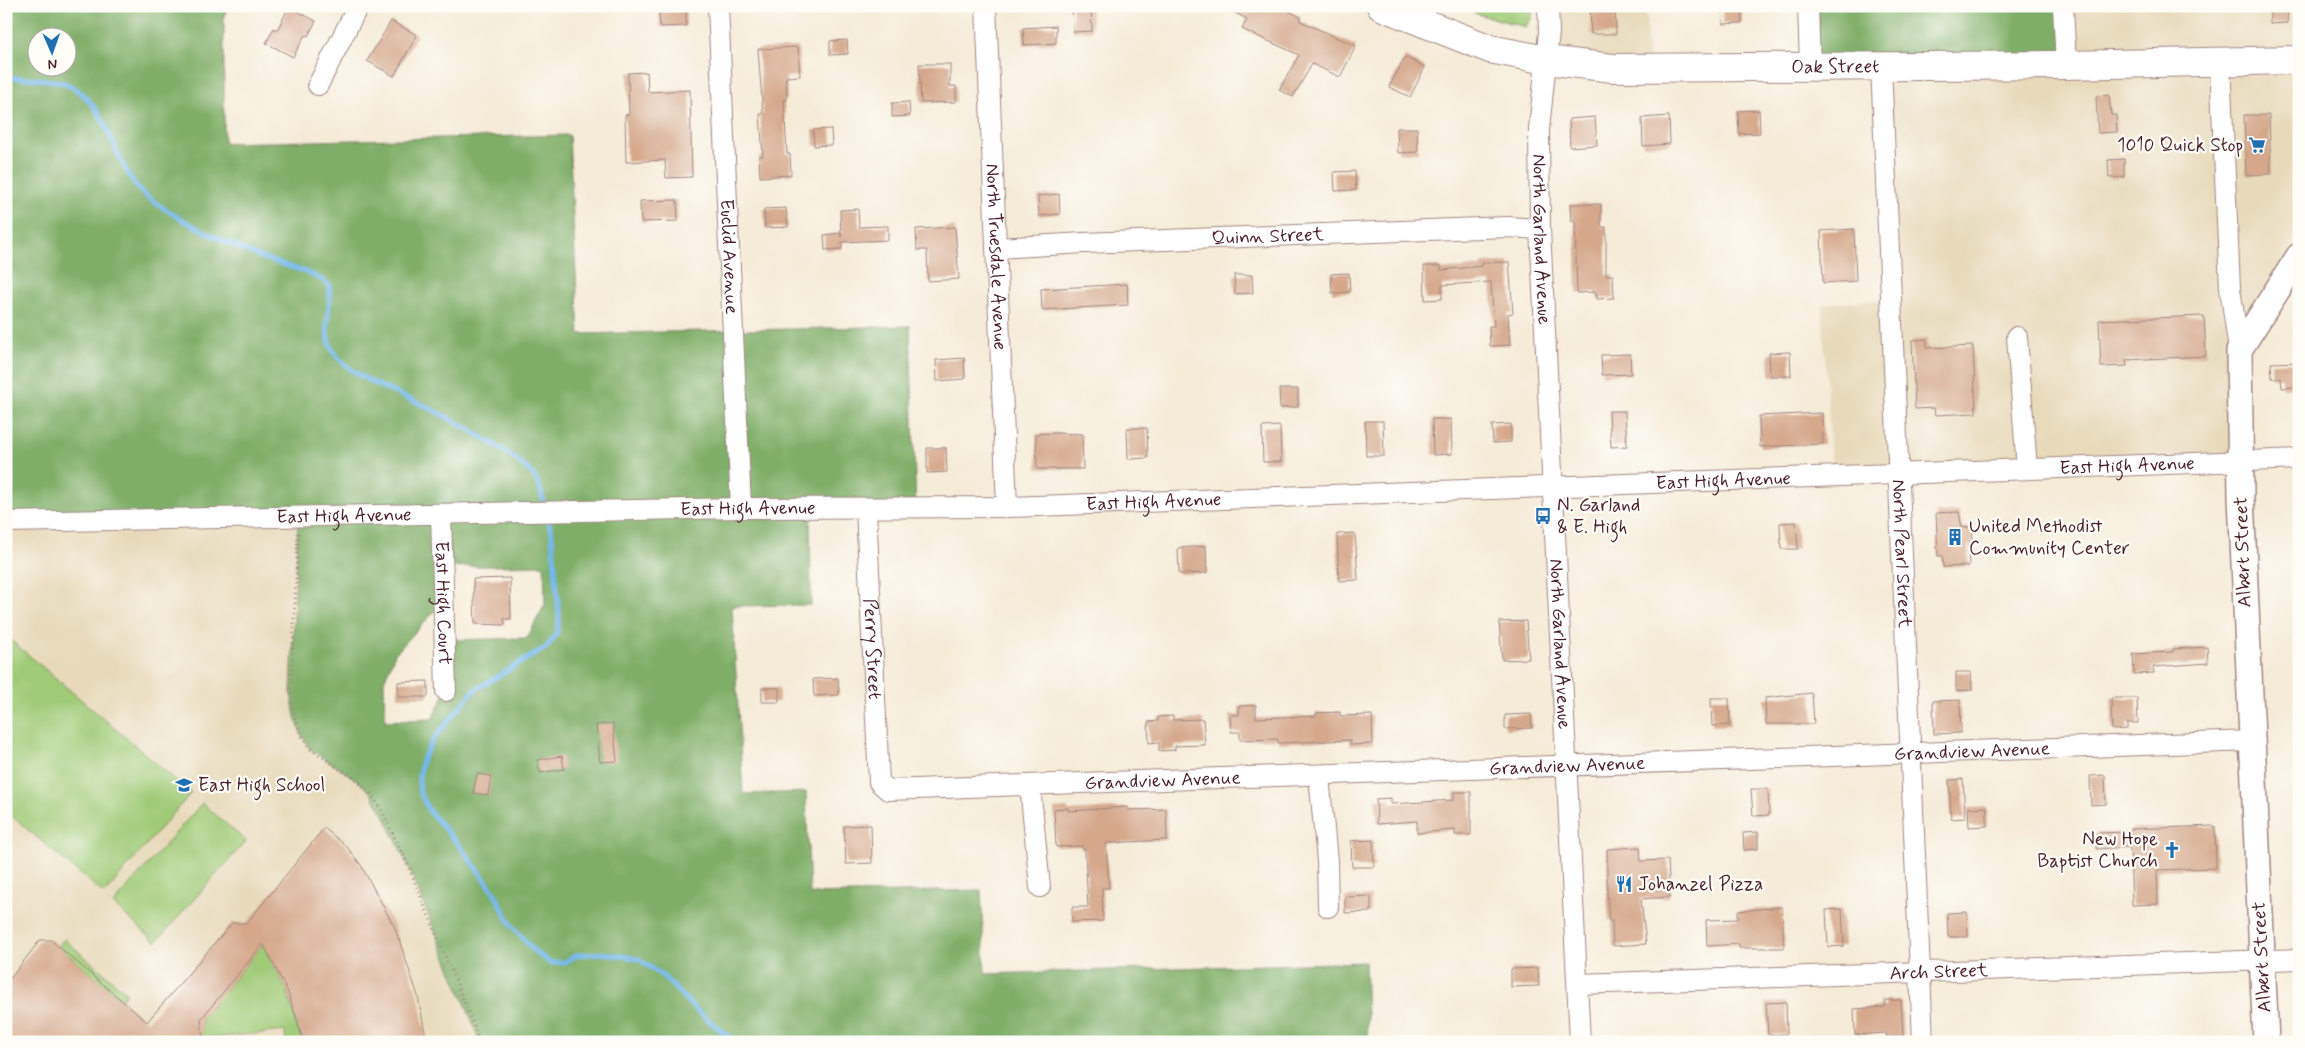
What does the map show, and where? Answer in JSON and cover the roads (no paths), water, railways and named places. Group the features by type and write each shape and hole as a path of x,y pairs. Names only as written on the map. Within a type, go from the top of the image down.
{"highway":[{"name":"Oak Street","path":"1382,6 1490,49 1546,60 1604,67 1648,69 1881,65 2066,65 2299,60"}],"main road":[{"path":"2240,350 2299,256"},
{"name":"Albert Street","path":"2240,350 2241,461 2266,1042"}],"street":[{"path":"318,85 358,6"},
{"name":"Euclid Avenue","path":"718,6 741,508"},
{"name":"North Truesdale Avenue","path":"986,6 1007,507"},
{"name":"North Garland Avenue","path":"1548,6 1546,60 1539,129 1540,229 1580,1042"},
{"path":"1808,6 1810,66"},
{"path":"2063,6 2066,65"},
{"name":"Albert Street","path":"2220,63 2230,288 2240,350"},
{"name":"North Pearl Street","path":"1881,65 1923,1042"},
{"name":"Quinn Street","path":"996,248 1507,227 1540,229"},
{"path":"2017,337 2028,469"},
{"name":"East High Avenue","path":"6,522 741,508 1007,507 2299,459"},
{"name":"Perry Street","path":"866,509 880,782 884,787"},
{"name":"East High Court","path":"441,514 446,691"},
{"name":"Grandview Avenue","path":"884,787 896,791 1288,775 1319,776 2252,741"},
{"path":"1319,776 1326,844 1328,907"},
{"path":"1030,786 1040,887"},
{"name":"Arch Street","path":"1578,984 2299,959"}],"waterway":[{"path":"6,77 49,80 74,88 91,103 98,113 127,172 146,196 188,223 218,238 263,258 306,272 329,285 330,299 327,335 335,354 344,364 370,381 467,428 512,457 534,476 540,487 545,508"},
{"path":"547,517 552,534 559,616 557,633 547,647 473,691 433,740 422,760 419,778 420,793 429,811 459,845 493,890 510,923 532,949 550,963 565,962 577,955 603,953 639,959 665,978 695,1009 735,1042"}],"place":[{"name":"1010 Quick Stop","path":"2257,145"},
{"name":"N. Garland & E. High","path":"1543,516"},
{"name":"United Methodist Community Center","path":"1955,537"},
{"name":"East High School","path":"184,785"},
{"name":"New Hope Baptist Church","path":"2172,850"},
{"name":"Johanzel Pizza","path":"1624,884"}]}
